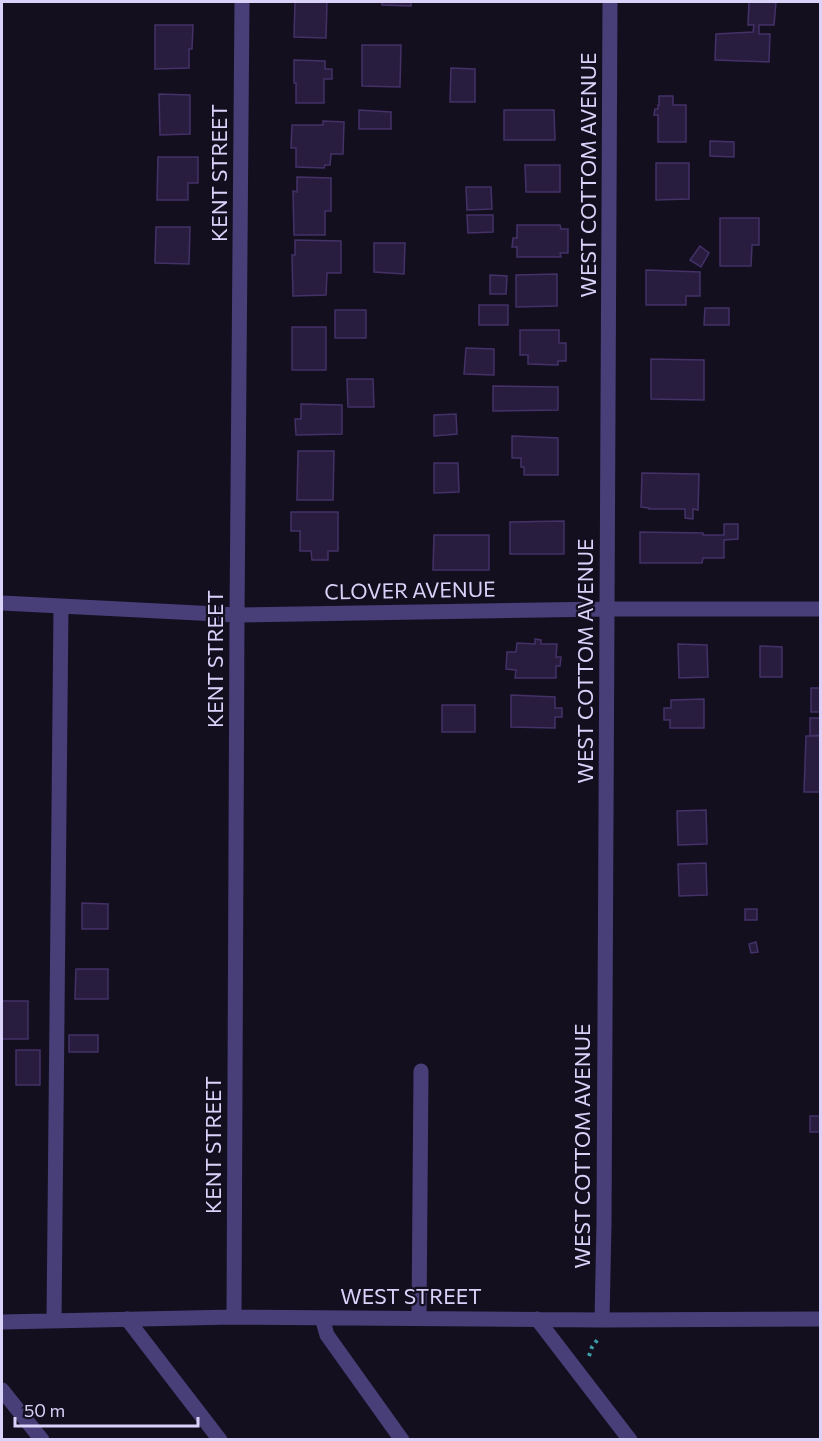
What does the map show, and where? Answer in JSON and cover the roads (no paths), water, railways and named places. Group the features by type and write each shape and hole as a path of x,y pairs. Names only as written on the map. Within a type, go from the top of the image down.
{"street":[{"name":"KENT STREET","path":"234,1317 242,2"},
{"name":"WEST COTTOM AVENUE","path":"602,1320 610,2"},
{"name":"CLOVER AVENUE","path":"2,603 237,615 608,609 820,609"},
{"path":"54,1321 61,606"},
{"path":"419,1318 421,1071"},
{"name":"WEST STREET","path":"2,1322 234,1317 820,1319"},
{"path":"322,1317 327,1335 402,1440"},
{"path":"128,1319 220,1440"},
{"path":"537,1319 630,1440"},
{"path":"2,1390 42,1440"}]}
